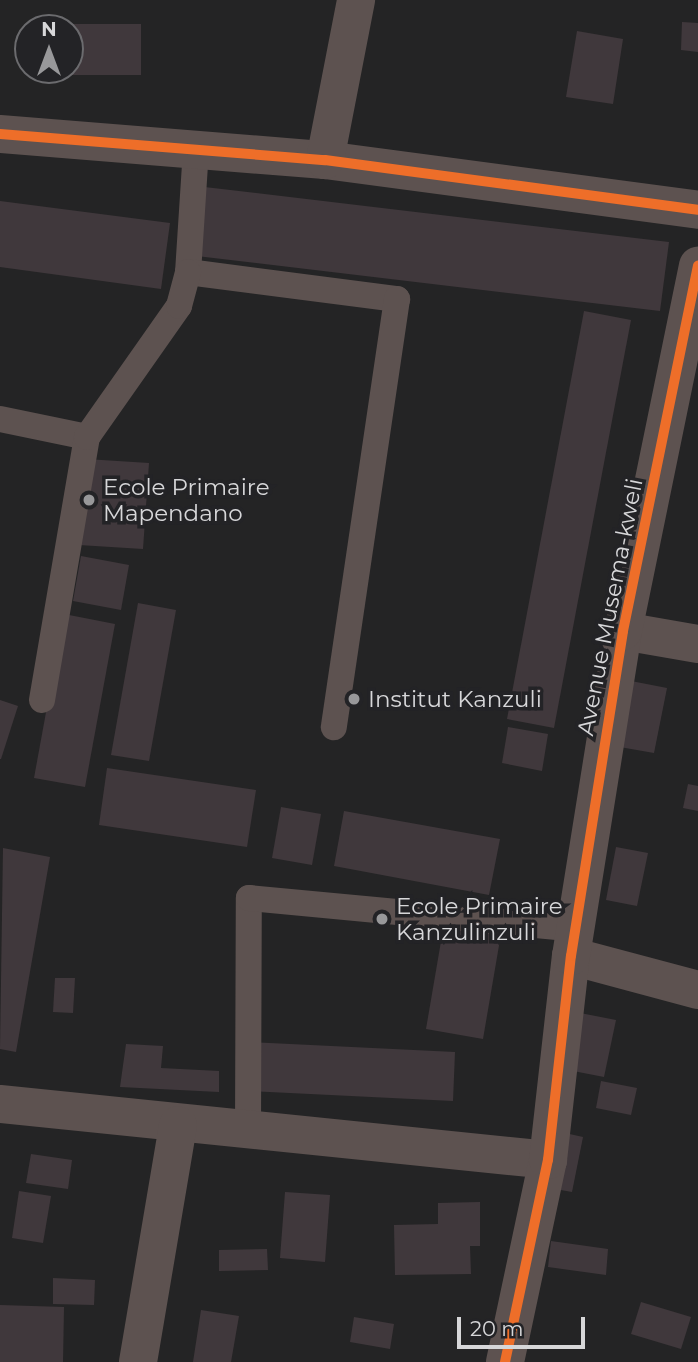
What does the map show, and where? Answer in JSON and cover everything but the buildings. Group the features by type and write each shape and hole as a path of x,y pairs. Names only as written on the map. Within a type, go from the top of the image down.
{"street":[{"path":"324,160 356,0"},
{"path":"0,134 324,160 698,209"},
{"name":"Avenue Musema-kweli","path":"505,1362 548,1160 573,943 624,631 698,267"},
{"path":"624,631 698,644"},
{"path":"573,943 698,990"},
{"path":"0,1104 178,1125 548,1160"},
{"path":"138,1362 178,1125"}],"lane":[{"path":"42,700 87,437 179,306 188,272 196,149"},
{"path":"188,272 397,299 334,727"},
{"path":"0,419 87,437"},
{"path":"248,1131 249,898 573,943"}],"cycle path":[{"path":"0,134 325,160 698,210"},
{"path":"505,1362 548,1160 571,956 623,631 698,266"}],"place":[{"name":"Ecole Primaire Mapendano","path":"89,500"},
{"name":"Institut Kanzuli","path":"354,699"},
{"name":"Ecole Primaire Kanzulinzuli","path":"382,919"}]}
